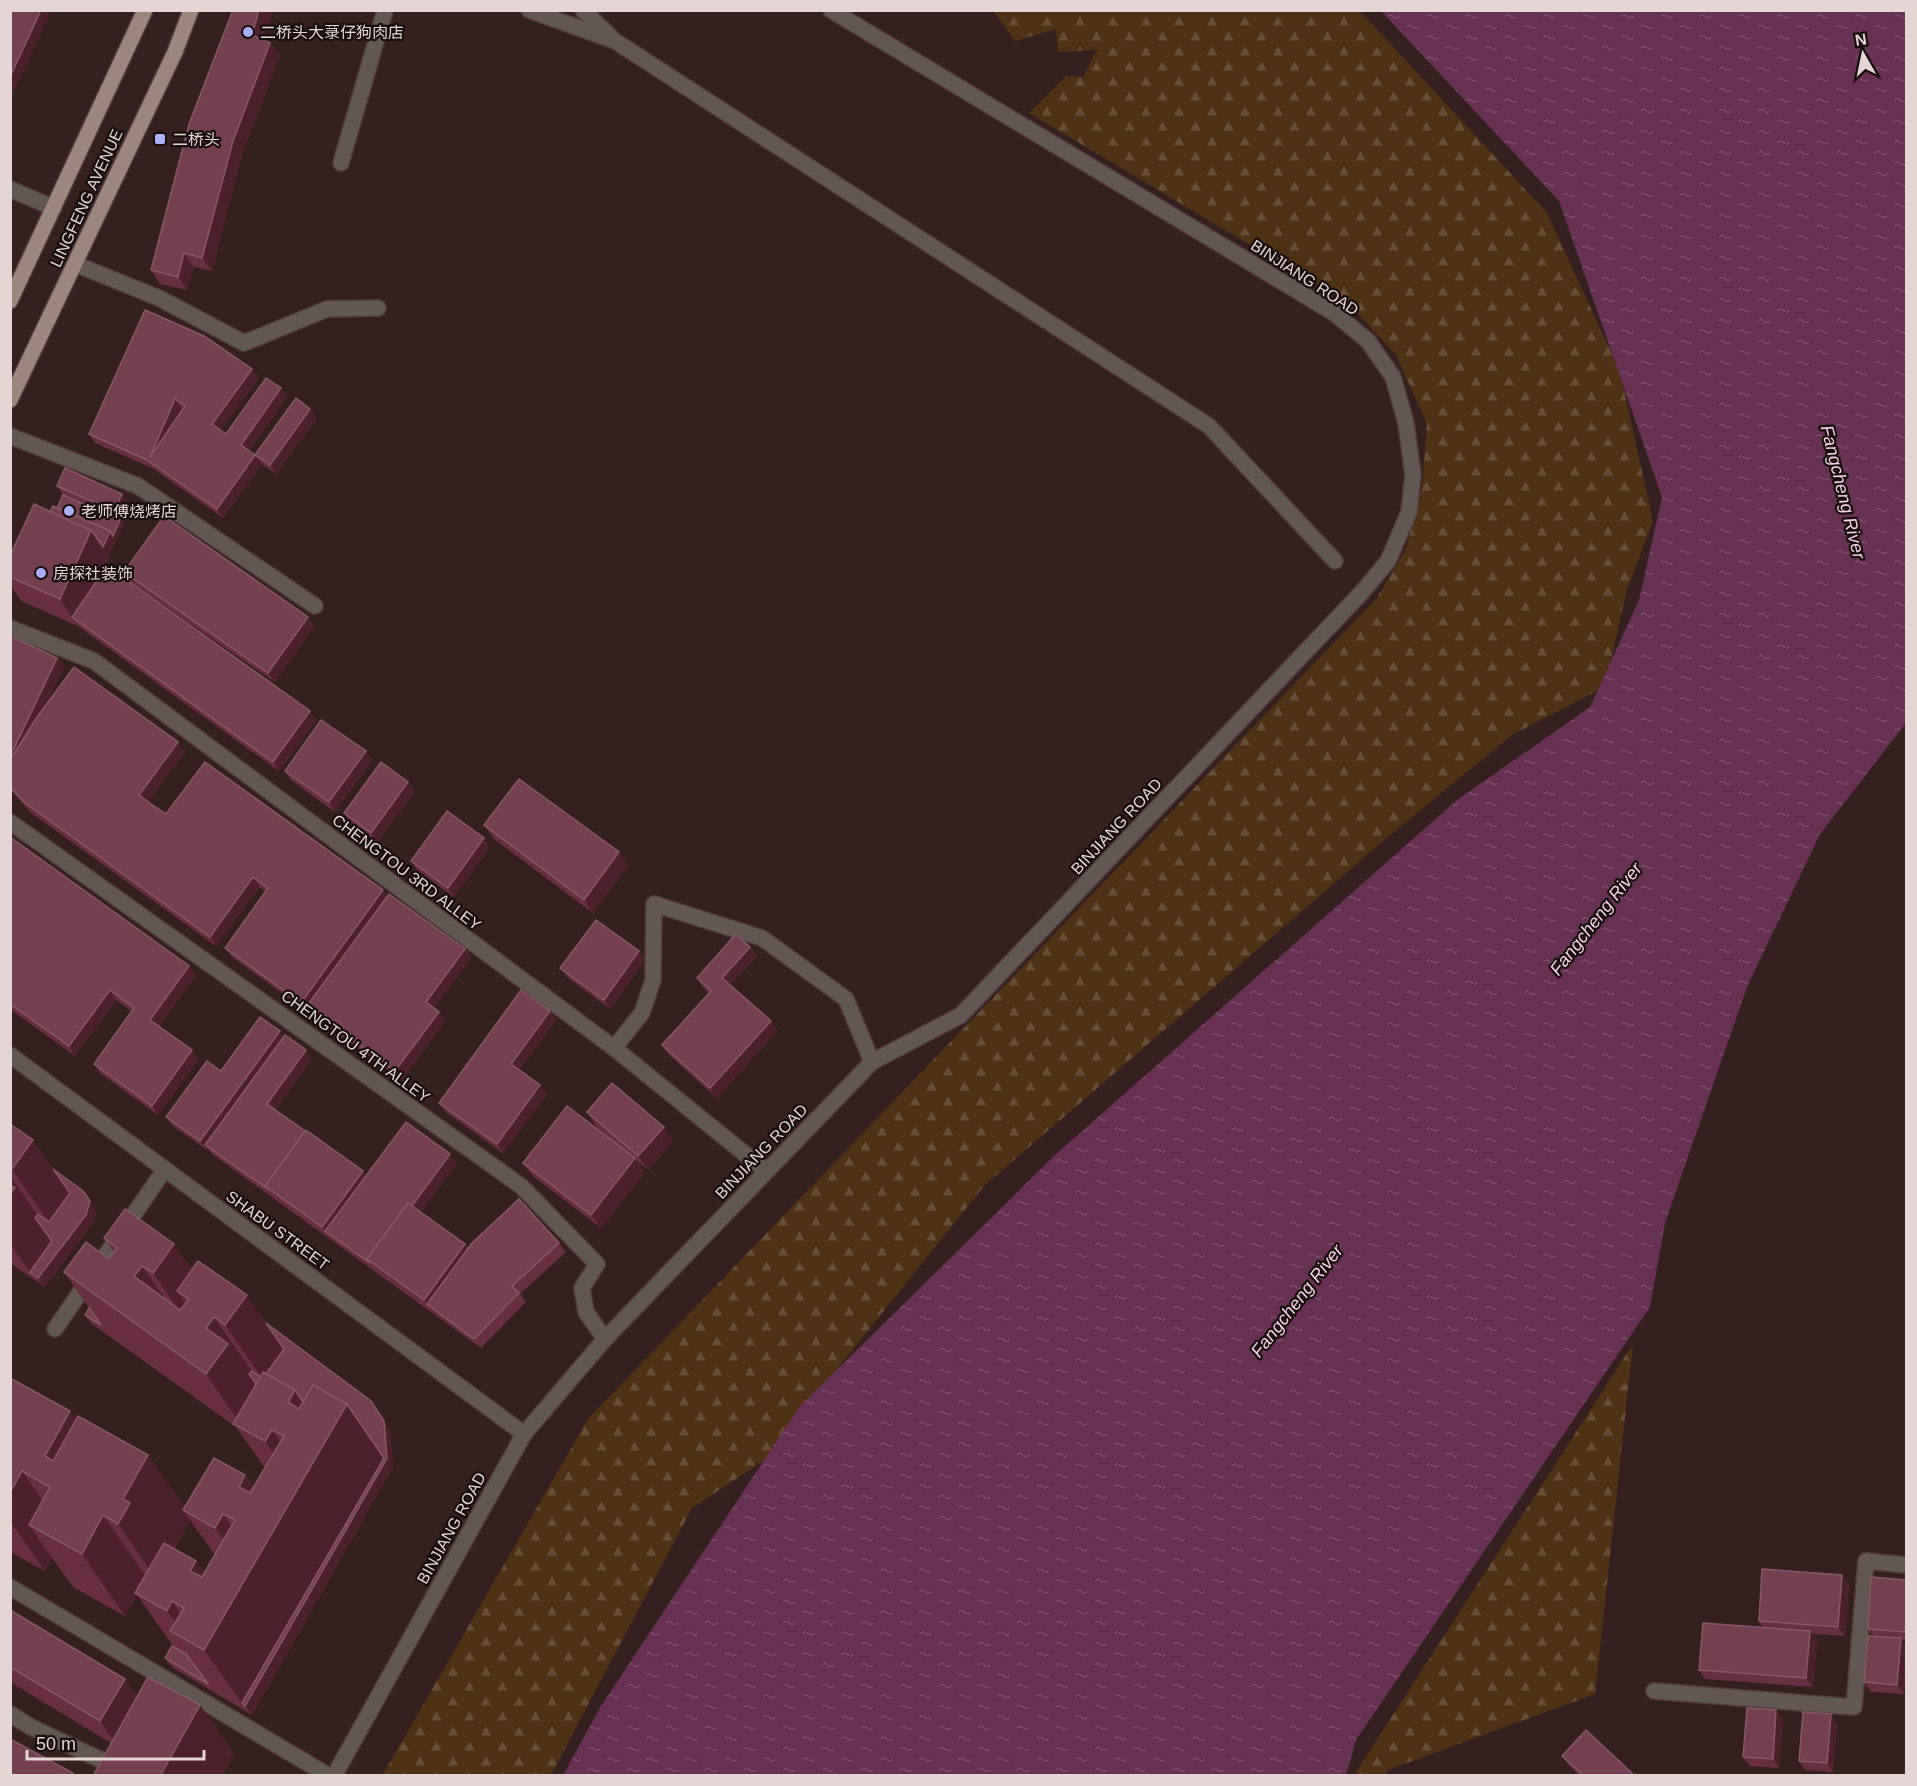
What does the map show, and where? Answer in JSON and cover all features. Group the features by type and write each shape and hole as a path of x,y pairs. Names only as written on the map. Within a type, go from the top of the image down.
{"main road":[{"name":"LINGFENG AVENUE","path":"10,301 146,10"},
{"name":"LINGFENG AVENUE","path":"10,400 175,52 191,10"}],"street":[{"path":"341,163 385,10"},
{"path":"529,10 615,41"},
{"path":"583,10 615,41 1209,426 1335,561"},
{"name":"BINJIANG ROAD","path":"334,1776 524,1434 604,1339 872,1062 961,1015 1363,591 1388,561 1408,512 1413,475 1406,423 1393,377 1368,341 1334,313 831,10"},
{"path":"10,189 54,208"},
{"path":"75,264 159,298 244,343 327,309 378,308"},
{"path":"10,436 138,486 315,606"},
{"name":"CHENGTOU 3RD ALLEY","path":"10,628 94,661 614,1048 766,1171"},
{"name":"CHENGTOU 4TH ALLEY","path":"10,822 522,1186 597,1264 582,1288 586,1312 604,1339"},
{"path":"614,1048 642,1013 653,980 654,904 762,939 846,999 872,1062"},
{"name":"SHABU STREET","path":"10,1055 524,1434"},
{"path":"55,1329 165,1169"},
{"path":"1654,1691 1854,1707 1866,1561 1906,1564"},
{"path":"10,1587 329,1776"},
{"path":"10,1714 31,1727 129,1771"}],"green space":[{"path":"993,11 1360,11 1547,213 1620,372 1653,521 1626,593 1605,687 1512,735 1389,836 985,1185 763,1461 692,1508 551,1775 382,1776 588,1419 1377,598 1406,549 1422,487 1427,424 1396,355 1349,304 1029,113 1066,76 1083,77 1097,50 1058,52 1056,29 1015,41"},
{"path":"1633,1344 1595,1694 1388,1770 1386,1775 1354,1775"}],"water":[{"name":"Fangcheng River","path":"1381,11 1906,11 1906,723 1820,834 1747,987 1665,1223 1650,1307 1356,1740 1346,1775 563,1775 601,1706 800,1406 1055,1155 1457,800 1590,707 1639,600 1662,497 1559,201"}],"building":[{"path":"10,10 41,10 10,77"},
{"path":"233,10 259,10 252,35 270,43 233,141 202,258 184,253 178,277 151,270 189,124"},
{"path":"145,310 204,336 252,369 212,424 226,434 266,378 281,388 241,445 255,455 217,509 147,460 89,434","holes":["175,399 185,406 150,457"]},
{"path":"296,398 310,409 270,465 255,455"},
{"path":"65,468 122,494 114,511 57,486"},
{"path":"63,495 120,520 113,536 110,531 57,508"},
{"path":"34,504 91,530 60,599 10,577 10,556"},
{"path":"53,506 110,531 103,547 91,530 50,512"},
{"path":"164,516 308,617 268,673 124,572"},
{"path":"107,566 310,711 273,762 72,617"},
{"path":"10,636 57,658 10,757"},
{"path":"74,667 178,742 139,795 155,807 166,814 205,762 383,890 301,1003 225,948 268,888 253,877 210,937 24,802 10,787 10,760 35,720"},
{"path":"321,720 366,751 329,802 285,771"},
{"path":"381,762 408,782 371,833 344,813"},
{"path":"519,779 619,852 584,900 484,825"},
{"path":"447,811 484,838 448,888 411,861"},
{"path":"10,837 189,966 150,1020 192,1050 152,1106 94,1064 134,1008 110,990 69,1046 10,1004"},
{"path":"389,894 465,949 426,1002 439,1012 395,1071 306,1007"},
{"path":"596,920 639,951 604,1000 560,968"},
{"path":"736,934 750,947 722,978 771,1021 710,1088 662,1045 711,991 697,978"},
{"path":"521,990 550,1011 511,1064 540,1085 497,1144 439,1103"},
{"path":"260,1017 280,1031 200,1141 166,1117 207,1061 221,1071"},
{"path":"285,1035 306,1050 267,1104 305,1131 265,1186 269,1190 205,1145"},
{"path":"612,1083 664,1127 638,1156 587,1112"},
{"path":"567,1106 635,1158 591,1215 523,1163"},
{"path":"406,1122 450,1154 412,1206 408,1203 367,1259 370,1263 325,1231"},
{"path":"10,1124 33,1140 12,1169 10,1168"},
{"path":"306,1130 363,1171 322,1227 265,1186"},
{"path":"53,1169 83,1191 90,1201 86,1215 38,1278 30,1272 52,1241 35,1218 38,1214 49,1222 70,1193"},
{"path":"519,1199 559,1243 512,1286 519,1293 474,1339 427,1304 472,1243"},
{"path":"408,1203 465,1244 424,1300 367,1259"},
{"path":"125,1209 174,1244 153,1273 142,1266 134,1276 180,1310 189,1299 177,1291 198,1261 247,1295 225,1325 214,1317 206,1328 228,1344 206,1374 64,1272 86,1242 109,1259 117,1248 104,1238"},
{"path":"89,1308 101,1325 85,1315"},
{"path":"266,1323 371,1401 384,1421 387,1458 245,1706 242,1703 384,1458 347,1404 313,1385 303,1402 295,1390 266,1374 284,1349"},
{"path":"252,1371 260,1377 256,1384 249,1374"},
{"path":"263,1372 295,1390 288,1402 299,1409 313,1385 347,1404 204,1650 170,1631 184,1608 172,1601 167,1611 135,1593 164,1543 196,1561 190,1571 202,1577 235,1520 223,1514 215,1528 183,1510 214,1458 245,1475 239,1487 250,1493 284,1436 272,1430 265,1441 233,1424"},
{"path":"10,1378 70,1411 45,1456 53,1461 78,1416 148,1455 123,1499 130,1503 118,1524 103,1515 82,1554 29,1525 50,1487 22,1471 10,1493"},
{"path":"1762,1569 1842,1575 1838,1627 1759,1621"},
{"path":"1871,1577 1906,1580 1906,1632 1868,1629"},
{"path":"10,1610 125,1679 100,1721 10,1667"},
{"path":"1703,1623 1810,1631 1806,1678 1699,1670"},
{"path":"1868,1636 1901,1638 1897,1685 1864,1682"},
{"path":"172,1646 186,1654 208,1684 165,1658"},
{"path":"148,1677 200,1705 160,1776 93,1776"},
{"path":"1747,1708 1776,1710 1773,1759 1743,1757"},
{"path":"1803,1712 1831,1714 1827,1763 1799,1761"},
{"path":"1586,1730 1635,1776 1584,1776 1562,1756"},
{"path":"10,1739 73,1773 72,1776 10,1776"}],"place":[{"name":"二桥头大菉仔狗肉店","path":"248,32"},
{"name":"二桥头","path":"160,139"},
{"name":"老师傅烧烤店","path":"69,511"},
{"name":"房探社装饰","path":"41,573"}]}
